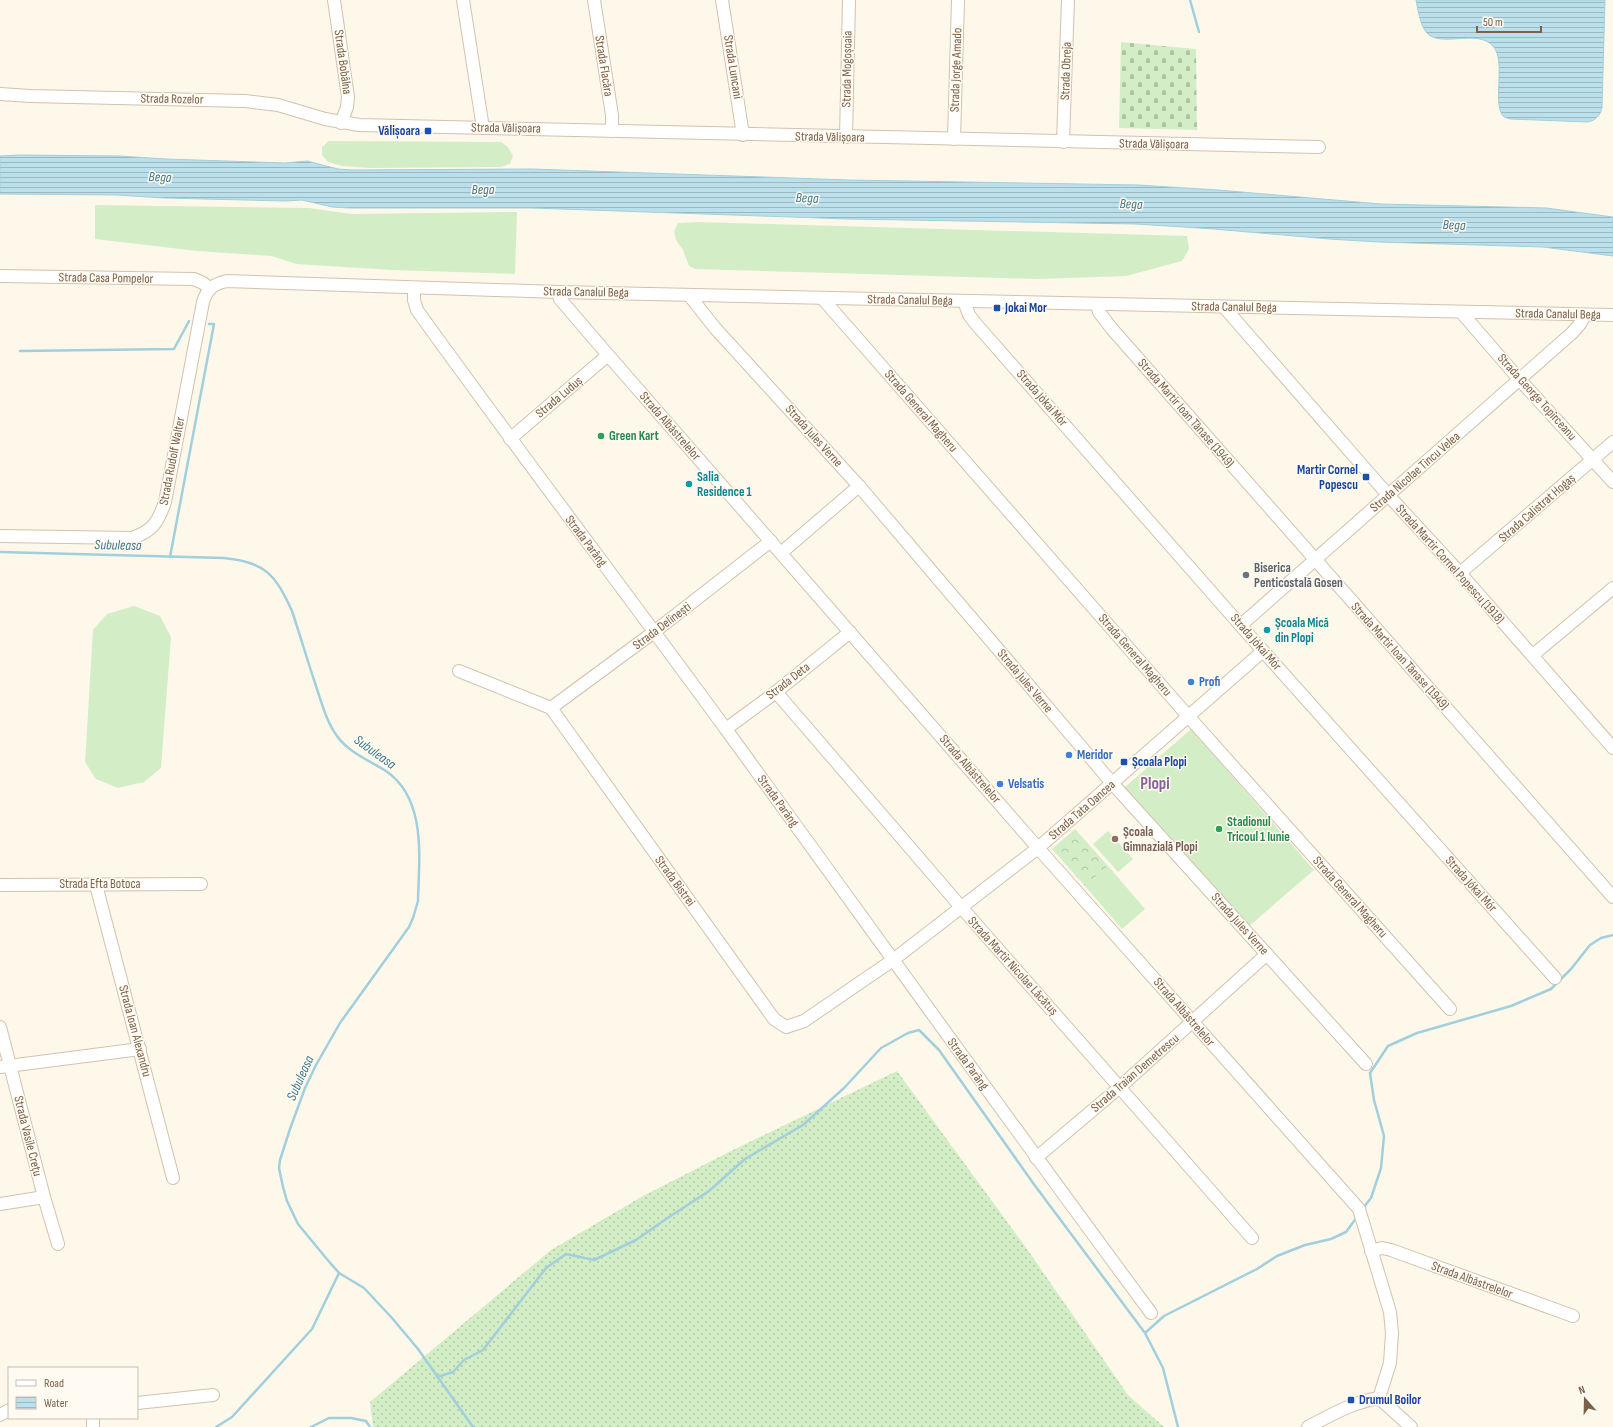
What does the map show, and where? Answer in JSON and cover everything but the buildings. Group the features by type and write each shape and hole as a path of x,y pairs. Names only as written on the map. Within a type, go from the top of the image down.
{"street":[{"name":"Strada Bobâlna","path":"334,0 348,98 347,107 341,123"},
{"path":"463,0 483,128"},
{"name":"Strada Flacăra","path":"594,0 612,115 612,131"},
{"name":"Strada Luncani","path":"722,0 743,135"},
{"name":"Strada Mogoșoaia","path":"846,137 849,0"},
{"name":"Strada Jorge Amado","path":"954,139 958,0"},
{"name":"Strada Obreja","path":"1064,142 1068,0"},
{"name":"Strada Rozelor","path":"0,94 245,101 278,105 341,123"},
{"name":"Strada Vălișoara","path":"341,123 359,125 743,135 1319,147"},
{"name":"Strada Casa Pompelor","path":"0,276 194,279 203,283 209,288"},
{"name":"Strada Canalul Bega","path":"209,288 217,283 227,281 558,292 1613,315"},
{"name":"Strada Rudolf Walter","path":"0,536 132,538 143,534 156,523 165,502 203,302 209,288"},
{"name":"Strada Parâng","path":"414,288 414,300 417,310 510,439 726,729 1036,1158 1151,1313"},
{"name":"Strada Albăstrelelor","path":"558,292 560,298 608,355 1038,848 1359,1209 1390,1312 1392,1333 1390,1363 1379,1398"},
{"name":"Strada Jules Verne","path":"689,295 714,328 859,486 1112,783 1366,1064"},
{"name":"Strada General Magheru","path":"822,298 1188,716 1450,1009"},
{"name":"Strada Jókai Mór","path":"964,301 969,315 976,324 1263,651 1555,978"},
{"name":"Strada Martir Ioan Tănase (1949)","path":"1097,304 1099,312 1112,329 1613,896"},
{"name":"Strada Martir Cornel Popescu (1918)","path":"1224,307 1388,495 1610,740"},
{"name":"Strada George Topîrceanu","path":"1461,312 1519,379 1594,459 1613,482"},
{"name":"Strada Nicolae Tincu Velea","path":"1241,625 1572,333 1580,324 1585,315"},
{"name":"Strada Luduș","path":"510,439 608,355"},
{"name":"Strada Calistrat Hogaș","path":"1460,573 1613,442"},
{"path":"781,553 859,486"},
{"name":"Strada Delinești","path":"551,708 654,632 771,541"},
{"path":"1533,655 1613,588"},
{"name":"Strada Deta","path":"726,729 776,692 850,632"},
{"name":"Strada Tata Oancea","path":"893,960 1038,848 1263,651"},
{"path":"459,671 551,708"},
{"name":"Strada Martir Nicolae Lăcătuș","path":"776,692 961,907 1252,1238"},
{"name":"Strada Bistrei","path":"551,708 774,1019 779,1023 786,1027 804,1021 893,960"},
{"name":"Strada Efta Botoca","path":"0,885 200,884"},
{"name":"Strada Ioan Alexandru","path":"96,885 173,1178"},
{"name":"Strada Traian Demetrescu","path":"1036,1158 1120,1087 1267,954"},
{"name":"Strada Vasile Crețu","path":"0,1027 5,1067 58,1244"},
{"path":"5,1067 140,1049"},
{"path":"0,1204 44,1198"},
{"name":"Strada Albăstrelelor","path":"1371,1252 1382,1248 1391,1250 1573,1316"},
{"path":"138,1403 212,1395"},
{"path":"1308,1427 1354,1404 1364,1400 1379,1398 1411,1427"}],"green space":[{"path":"1121,42 1196,49 1197,130 1119,128"},
{"path":"329,141 501,142 508,147 513,156 510,164 501,167 369,168 342,166 328,162 322,155 322,147"},
{"path":"95,205 309,208 351,214 517,212 515,274 392,270 296,264 272,256 197,251 95,239"},
{"path":"698,222 1187,236 1189,249 1182,261 1126,276 1039,279 695,269 689,266 683,250 676,240 674,231 678,223"},
{"path":"134,606 160,616 171,637 161,768 144,782 118,788 96,779 85,762 93,630 107,614"},
{"name":"Stadionul Tricoul 1 Iunie","path":"1191,729 1314,870 1247,928 1124,788"},
{"path":"1075,829 1108,866 1085,886 1052,849"},
{"path":"1108,831 1133,859 1118,872 1093,844"},
{"path":"1108,866 1145,909 1122,929 1085,886"},
{"path":"897,1071 1027,1249 1128,1395 1164,1427 373,1427 370,1402 551,1250 643,1196 731,1151"}],"water":[{"path":"1416,0 1605,0 1602,107 1599,115 1588,122 1510,119 1504,117 1500,111 1498,93 1499,62 1497,53 1493,46 1486,41 1478,39 1440,39 1432,37 1426,32 1422,25"},
{"name":"Bega","path":"0,156 119,156 285,163 307,161 338,169 352,170 532,169 849,180 1138,185 1218,190 1381,204 1546,208 1613,217 1613,256 1543,247 1379,242 1136,224 848,219 532,208 350,208 332,207 302,200 285,201 164,198 117,195 0,194"}],"waterway":[{"path":"1190,0 1199,32"},
{"path":"20,351 174,349 189,321"},
{"path":"170,557 214,324 209,324"},
{"name":"Subuleasa","path":"0,552 224,558 250,563 259,567 274,579 292,611 322,704 333,730 347,747 386,771 399,783 408,797 418,830 419,848 418,901 413,918 409,927 340,1023 316,1065 305,1088 290,1129 280,1160 279,1168 287,1201 298,1224 339,1273 364,1288 392,1318 418,1349 473,1427"},
{"path":"1363,1208 1371,1198 1381,1168 1384,1136 1374,1100 1370,1073 1388,1046 1417,1033 1511,1006 1551,989 1571,969 1590,945 1601,938 1613,935"},
{"path":"437,1377 453,1372 464,1360 483,1350 546,1268 566,1254 594,1260 636,1240 709,1191 745,1159 803,1125 844,1088 881,1048 908,1033 919,1030 939,1050 1033,1183 1145,1333 1163,1368 1178,1427"},
{"path":"1145,1333 1164,1316 1257,1269 1277,1256 1305,1245 1331,1239 1346,1232 1357,1217"},
{"path":"216,1427 232,1417 312,1329 339,1273"},
{"path":"311,1427 329,1418 351,1418 366,1421 370,1427"}],"place":[{"name":"Vălișoara","path":"428,131"},
{"name":"Jokai Mor","path":"997,308"},
{"name":"Green Kart","path":"601,436"},
{"name":"Martir Cornel Popescu","path":"1366,477"},
{"name":"Salia Residence 1","path":"689,484"},
{"name":"Biserica Penticostală Gosen","path":"1246,575"},
{"name":"Școala Mică din Plopi","path":"1267,630"},
{"name":"Profi","path":"1191,682"},
{"name":"Meridor","path":"1069,755"},
{"name":"Școala Plopi","path":"1124,762"},
{"name":"Velsatis","path":"1000,784"},
{"name":"Stadionul Tricoul 1 Iunie","path":"1219,829"},
{"name":"Școala Gimnazială Plopi","path":"1115,839"},
{"name":"Drumul Boilor","path":"1351,1400"}],"district":[{"name":"Plopi","path":"1155,784"}]}
